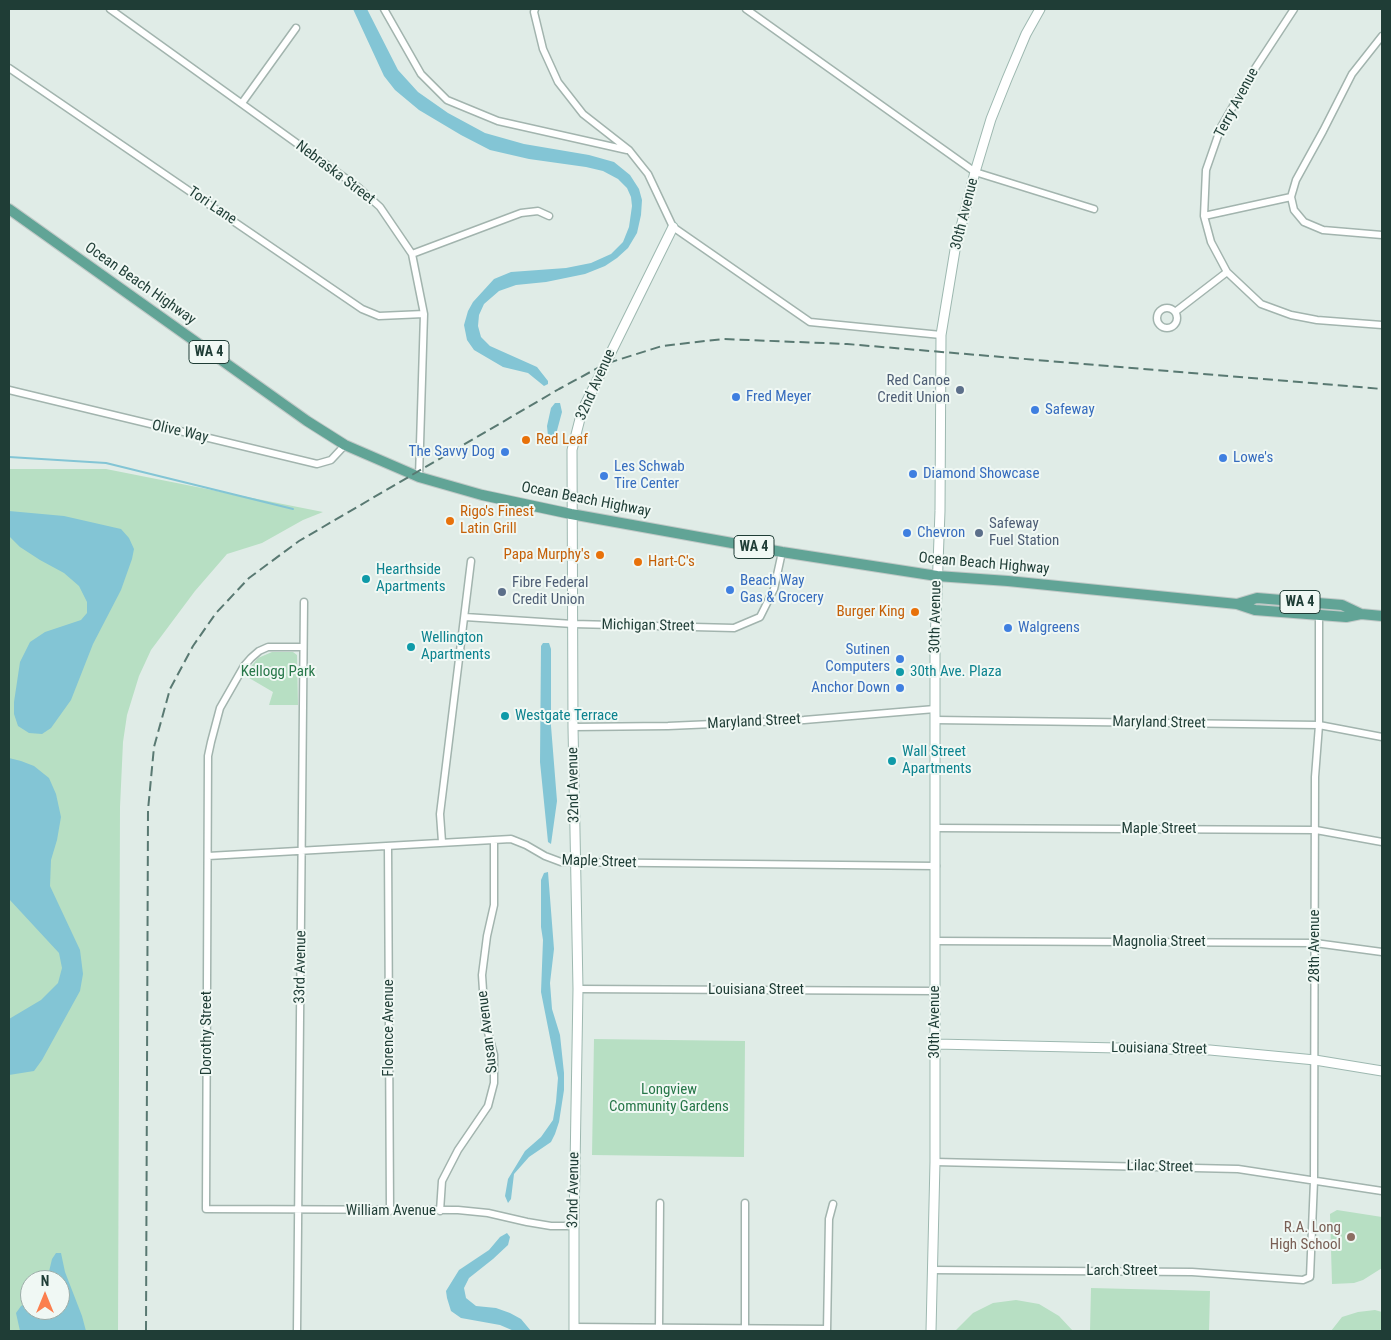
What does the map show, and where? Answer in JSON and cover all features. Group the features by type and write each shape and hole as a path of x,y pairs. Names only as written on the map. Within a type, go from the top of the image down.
{"main road":[{"name":"Ocean Beach Highway","path":"9,209 307,421 345,445 419,478 482,495 571,514 782,552 937,576 1031,583 1237,604 1255,610 1346,617 1361,614 1382,616"},
{"name":"Ocean Beach Highway","path":"1237,604 1256,598 1342,605 1361,614"}],"street":[{"name":"Nebraska Street","path":"110,9 359,188 380,207 412,254 424,314 419,478"},
{"path":"384,9 422,74 447,100 498,121 628,150"},
{"path":"535,9 543,49 558,82 583,114 628,150 648,174 674,227 810,322 941,335"},
{"path":"746,9 975,172 1094,209"},
{"name":"30th Avenue","path":"931,1331 935,1162 935,709 940,511 941,335 955,250 991,119 1026,34 1040,9"},
{"name":"Terry Avenue","path":"1294,9 1254,70 1221,127 1206,170 1204,216 1212,242 1227,272 1262,304 1291,315 1317,320 1382,325"},
{"path":"242,103 296,28"},
{"path":"1382,36 1352,74 1296,180 1291,197 1294,210 1304,222 1323,230 1382,235"},
{"name":"Tori Lane","path":"9,68 362,309 379,316 424,314"},
{"path":"1204,216 1291,197"},
{"path":"412,254 521,214 538,211 549,216"},
{"name":"32nd Avenue","path":"574,1329 578,989 573,727 572,450 582,411 674,227"},
{"path":"1175,312 1227,272"},
{"name":"Olive Way","path":"9,390 317,464 331,460 345,445"},
{"name":"Michigan Street","path":"464,617 573,624 734,628 760,617 774,589 782,552"},
{"path":"442,842 440,814 470,561"},
{"name":"33rd Avenue","path":"298,1331 304,602"},
{"name":"28th Avenue","path":"1310,1277 1314,1182 1315,777 1319,725 1318,615"},
{"name":"Dorothy Street","path":"206,1209 208,756 220,708 244,666 259,651 274,646 303,646"},
{"name":"Maryland Street","path":"573,727 673,726 804,720 935,709"},
{"name":"Maryland Street","path":"935,720 1319,725 1382,737"},
{"name":"Maple Street","path":"935,828 1316,830 1382,842"},
{"name":"Maple Street","path":"208,856 511,839 561,862 576,863 936,866"},
{"name":"Susan Avenue","path":"440,1211 442,1181 458,1150 488,1106 494,1084 494,1056 485,1021 482,975 487,936 494,905 494,840"},
{"name":"Florence Avenue","path":"388,846 390,1211"},
{"name":"Magnolia Street","path":"936,940 1315,943 1382,952"},
{"name":"Louisiana Street","path":"578,989 934,991"},
{"name":"Louisiana Street","path":"935,1044 1210,1050 1315,1060 1382,1071"},
{"name":"Lilac Street","path":"935,1162 1238,1169 1382,1191"},
{"path":"659,1327 660,1203"},
{"path":"745,1203 745,1328"},
{"path":"574,1329 659,1327 828,1330 829,1219 833,1204"},
{"name":"William Avenue","path":"206,1209 488,1213 551,1226 574,1226"},
{"name":"Larch Street","path":"932,1270 1192,1272 1303,1280 1310,1277"}],"green space":[{"path":"9,469 106,469 323,512 303,520 262,543 227,554 195,591 151,650 139,676 127,715 123,742 120,807 118,1331 9,1331"},
{"name":"Kellogg Park","path":"272,652 293,652 297,655 298,705 269,705 273,692 244,675 258,658"},
{"name":"Longview Community Gardens","path":"594,1039 745,1041 744,1157 592,1155"},
{"path":"1337,1210 1382,1217 1382,1268 1363,1280 1354,1283 1332,1284 1330,1214"},
{"path":"1091,1288 1210,1291 1209,1331 1090,1331"},
{"path":"1016,1300 1039,1304 1059,1316 1073,1331 955,1331 973,1313 993,1303"},
{"path":"1375,1310 1382,1312 1382,1331 1331,1331 1342,1317 1358,1312"}],"water":[{"path":"353,9 367,9 398,70 418,92 448,113 485,133 524,144 589,155 614,162 630,175 639,189 642,200 637,233 628,248 617,258 605,266 585,274 546,282 516,285 499,291 484,304 479,315 478,326 481,337 490,346 537,367 548,381 548,384 544,386 528,373 503,367 474,350 467,340 464,325 468,311 473,302 494,279 511,272 566,268 591,263 611,254 623,242 629,227 632,206 627,188 618,179 603,171 529,159 490,150 419,110 395,90 384,76"},
{"path":"555,403 560,403 562,412 555,438 551,439 548,436 547,426 551,408"},
{"path":"9,511 64,516 121,529 129,538 134,549 121,590 93,644 71,700 51,728 42,734 29,733 18,726 14,714 20,662 30,642 45,632 81,620 87,613 87,602 79,586 64,573 20,547 9,536"},
{"path":"543,643 549,643 551,649 551,726 557,801 551,844 548,842 540,762 541,646"},
{"path":"9,758 34,766 49,778 56,794 61,817 51,860 50,886 80,950 83,974 80,991 34,1071 9,1075 9,1019 41,1000 58,983 62,968 59,953 9,899"},
{"path":"548,872 554,949 550,983 552,1009 560,1035 564,1090 559,1122 555,1134 551,1142 529,1157 514,1174 511,1199 508,1203 505,1196 508,1179 525,1151 541,1137 553,1120 556,1102 558,1078 541,992 543,940 541,927 541,880 544,873"},
{"path":"507,1233 510,1237 508,1245 469,1278 464,1288 466,1298 476,1306 496,1308 510,1313 521,1319 531,1331 514,1331 500,1325 461,1318 451,1311 447,1298 446,1291 459,1270 489,1250 500,1237"},
{"path":"56,1253 61,1253 65,1270 49,1270 52,1259"},
{"path":"70,1285 86,1331 20,1331 16,1313 20,1307 20,1320 70,1320"}],"waterway":[{"path":"9,457 106,463 293,509"}],"railway":[{"path":"146,1331 148,810 154,747 170,689 193,646 216,613 249,578 299,541 559,389 605,364 662,346 723,339 847,344 1382,389"}],"place":[{"name":"Red Canoe Credit Union","path":"960,390"},
{"name":"Fred Meyer","path":"736,397"},
{"name":"Safeway","path":"1035,410"},
{"name":"Red Leaf","path":"526,440"},
{"name":"The Savvy Dog","path":"505,452"},
{"name":"Lowe's","path":"1223,458"},
{"name":"Diamond Showcase","path":"913,474"},
{"name":"Les Schwab Tire Center","path":"604,476"},
{"name":"Rigo's Finest Latin Grill","path":"450,521"},
{"name":"Chevron","path":"907,533"},
{"name":"Safeway Fuel Station","path":"979,533"},
{"name":"Papa Murphy's","path":"600,555"},
{"name":"Hart-C's","path":"638,562"},
{"name":"Hearthside Apartments","path":"366,579"},
{"name":"Beach Way Gas & Grocery","path":"730,590"},
{"name":"Fibre Federal Credit Union","path":"502,592"},
{"name":"Burger King","path":"915,612"},
{"name":"Walgreens","path":"1008,628"},
{"name":"Wellington Apartments","path":"411,647"},
{"name":"Sutinen Computers","path":"900,659"},
{"name":"30th Ave. Plaza","path":"900,672"},
{"name":"Anchor Down","path":"900,688"},
{"name":"Westgate Terrace","path":"505,716"},
{"name":"Wall Street Apartments","path":"892,761"},
{"name":"R.A. Long High School","path":"1351,1237"}]}
